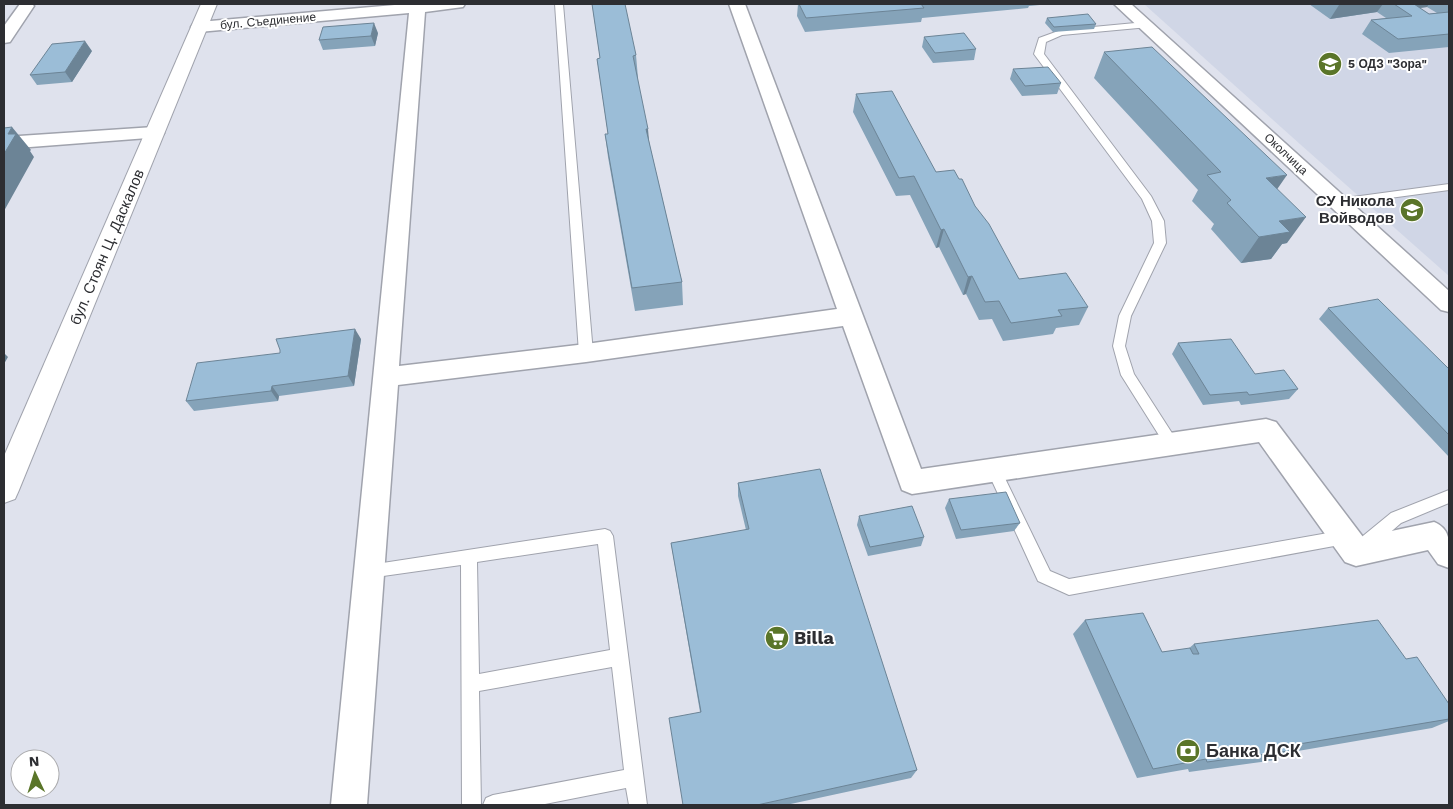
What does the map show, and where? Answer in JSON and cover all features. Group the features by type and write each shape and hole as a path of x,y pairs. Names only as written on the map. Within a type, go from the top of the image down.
{"street":[{"path":"4,38 26,4"},
{"name":"бул. Стоян Ц. Даскалов","path":"4,490 209,4"},
{"name":"бул. Съединение","path":"199,27 457,4"},
{"path":"737,4 912,482 1266,430 1350,545 1434,535 1449,554"},
{"name":"Околчица","path":"1122,4 1449,304"},
{"path":"349,805 418,6"},
{"path":"4,143 154,133"},
{"path":"386,377 586,353 852,316"}],"lane":[{"path":"559,4 586,353"},
{"path":"1146,25 1061,33 1042,40 1039,54 1147,198 1158,221 1160,243 1125,316 1119,346 1128,375 1172,444"},
{"path":"1338,202 1449,187"},
{"path":"994,470 1044,576 1069,587 1350,545 1396,518 1449,496"},
{"path":"369,572 605,536 638,805"},
{"path":"469,556 472,805"},
{"path":"470,684 620,657"},
{"path":"493,805 634,778"}],"shaded area":[{"name":"5 ОДЗ \"Зора\"","path":"1144,4 1449,4 1449,276 1301,145"}],"building":[{"path":"592,4 625,4 636,55 633,56 648,129 646,129 682,282 632,288 605,134 608,134 597,59 600,58"},
{"path":"799,4 921,4 924,8 806,18"},
{"path":"1394,4 1414,4 1429,14 1449,12 1449,34 1398,39 1371,20 1412,16"},
{"path":"1088,14 1096,24 1054,27 1047,18"},
{"path":"374,23 371,36 319,40 323,27"},
{"path":"964,33 976,49 935,53 924,37"},
{"path":"85,41 65,72 30,75 52,44"},
{"path":"1152,47 1287,175 1266,178 1306,217 1279,221 1290,232 1259,237 1227,203 1231,200 1207,175 1221,172 1104,52"},
{"path":"1048,67 1061,83 1025,86 1013,69"},
{"path":"892,91 936,172 954,170 959,179 962,179 975,206 989,224 1019,279 1066,273 1088,307 1058,310 1062,316 1011,323 999,301 985,302 972,276 968,277 944,229 941,230 914,176 899,178 856,94"},
{"path":"12,127 8,134 16,134 4,154 4,128"},
{"path":"1378,299 1449,369 1449,435 1328,308"},
{"path":"355,329 348,376 272,386 271,391 186,401 197,363 280,353 276,339"},
{"path":"1231,339 1255,374 1284,370 1298,389 1249,395 1247,392 1210,395 1178,343"},
{"name":"Billa","path":"820,469 917,770 757,805 683,805 669,718 701,712 671,543 749,529 738,483"},
{"path":"1006,492 1020,523 961,530 949,499"},
{"path":"912,506 924,537 870,547 859,516"},
{"path":"1143,613 1162,652 1190,648 1193,654 1199,654 1194,644 1378,620 1406,659 1417,657 1449,704 1449,719 1293,745 1296,750 1207,762 1206,759 1153,769 1085,620"}],"place":[{"name":"5 ОДЗ \"Зора\"","path":"1330,64"},
{"name":"СУ Никола Войводов","path":"1412,210"},
{"name":"Billa","path":"777,638"},
{"name":"Банка ДСК","path":"1188,751"}]}
